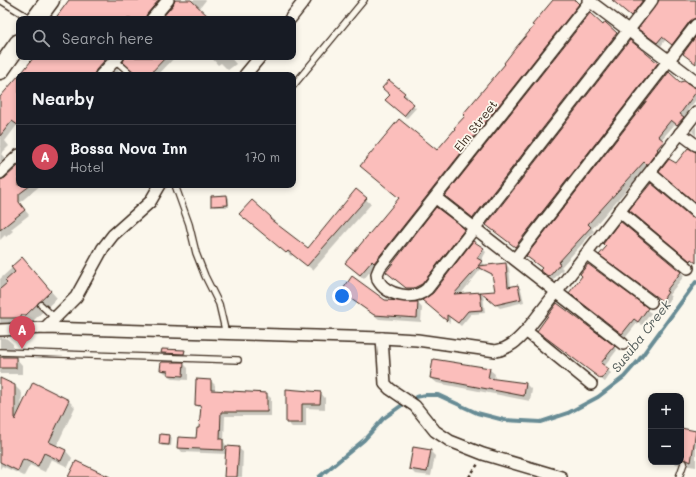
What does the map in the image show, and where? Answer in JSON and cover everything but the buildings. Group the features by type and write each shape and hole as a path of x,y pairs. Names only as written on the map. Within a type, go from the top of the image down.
{"highway":[{"path":"38,16 50,0"},
{"path":"0,70 16,47"}],"street":[{"path":"155,16 168,0"},
{"path":"292,16 304,0"},
{"path":"589,0 696,81"},
{"name":"Elm Street","path":"475,228 422,294 408,295 391,292 378,280 377,274 380,267 436,198 589,0"},
{"path":"475,228 652,0"},
{"path":"515,259 696,25"},
{"path":"104,72 115,60"},
{"path":"248,72 258,60"},
{"path":"0,330 45,328 382,338 417,340 496,351 513,345 526,331 696,113"},
{"path":"680,133 696,145"},
{"path":"0,173 16,157"},
{"path":"650,173 696,212"},
{"path":"45,328 76,297 103,248 113,235 150,202 158,188"},
{"path":"436,198 623,344"},
{"path":"619,211 688,268"},
{"path":"587,254 651,302"},
{"path":"526,331 591,384"},
{"path":"382,338 384,380 390,389 415,406 441,436 483,454 561,477"}],"lane":[{"path":"0,0 26,16"},
{"path":"296,82 364,0"},
{"path":"119,60 129,72"},
{"path":"176,188 189,224 196,253 205,276 219,304 226,334"},
{"path":"41,304 55,318"},
{"path":"0,352 238,360"},
{"path":"679,477 683,465"}],"path":[{"path":"469,477 483,454"}],"waterway":[{"name":"Susuba Creek","path":"416,397 438,395 477,413 504,420 541,422 568,413 598,397 624,377 639,360 696,282"},
{"name":"Susuba Creek","path":"319,477 364,440 384,418 402,405"}],"place":[{"name":"Bossa Nova Inn","path":"22,349"}]}
